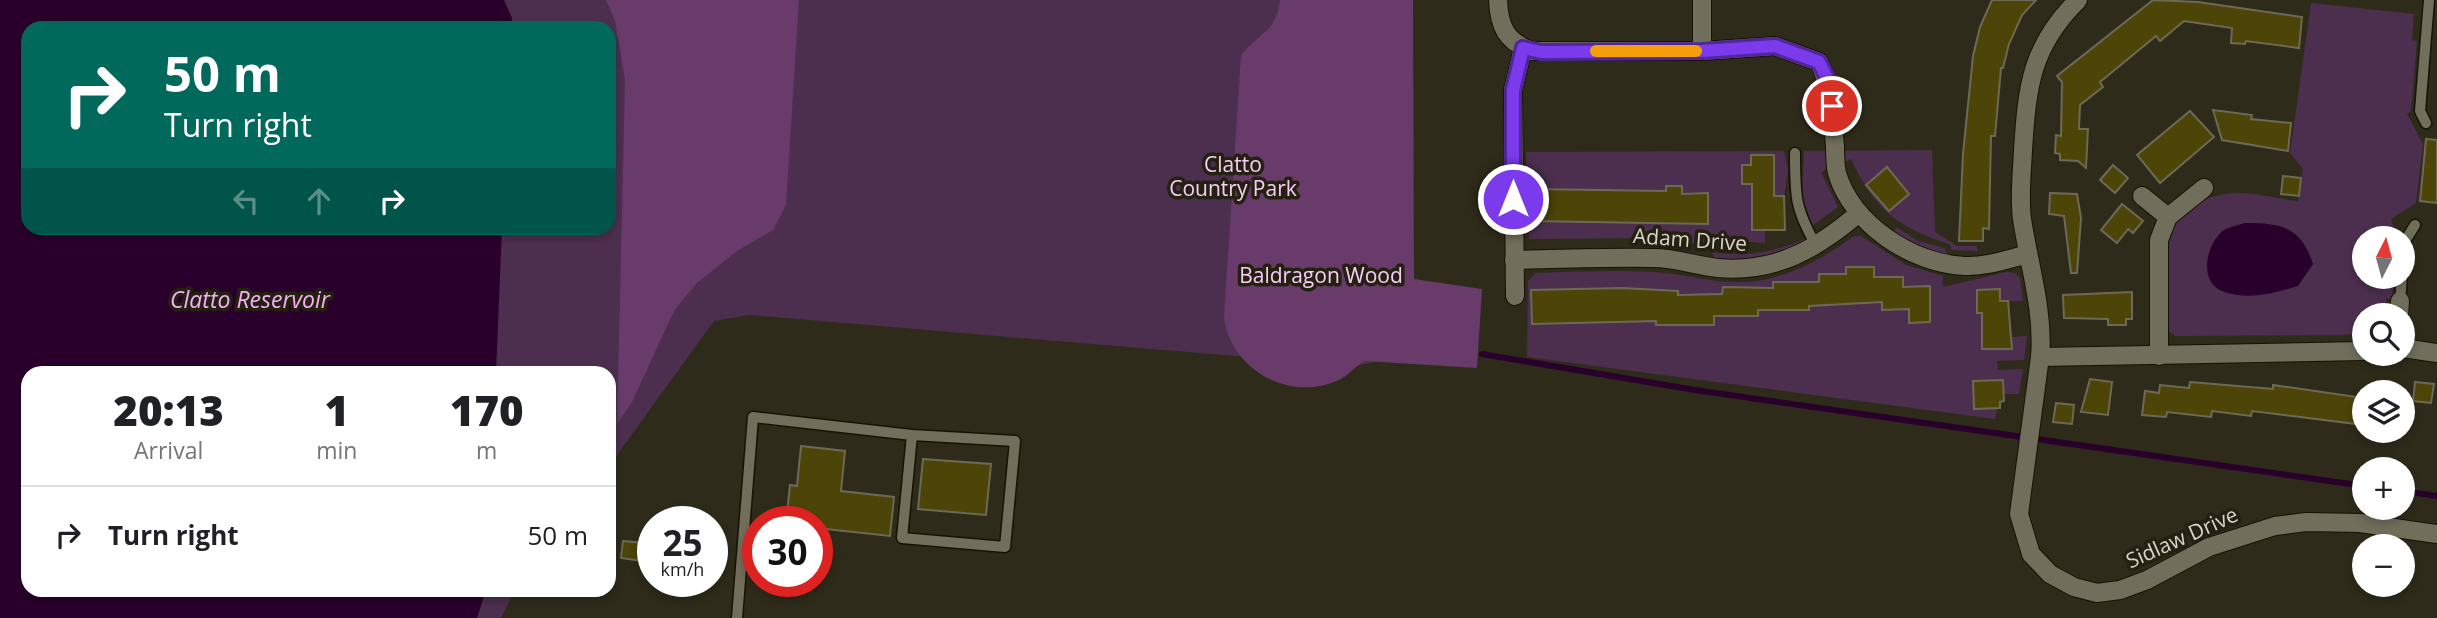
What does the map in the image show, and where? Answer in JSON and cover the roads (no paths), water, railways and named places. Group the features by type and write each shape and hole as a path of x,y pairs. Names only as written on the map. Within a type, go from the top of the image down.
{"street":[{"path":"1498,0 1502,29 1523,48 1541,52 1702,51 1775,46 1819,62 1830,84 1837,172 1859,213 1885,236 1914,254 1942,262 1965,266 1989,264 2028,254"},
{"path":"1702,0 1702,51"},
{"name":"Sidlaw Drive","path":"2078,0 2045,39 2033,66 2027,93 2021,193 2042,335 2019,514 2031,554 2050,574 2074,587 2097,593 2120,590 2209,547 2274,526 2336,522 2437,534"},
{"path":"1514,296 1513,90 1523,48"},
{"path":"2159,356 2159,240 2168,217 2204,188"},
{"path":"2142,196 2168,217"},
{"name":"Adam Drive","path":"1514,260 1656,257 1738,269 1766,266 1795,258 1817,247 1859,213"},
{"path":"2415,350 2437,353"},
{"path":"2040,357 2352,351"}],"lane":[{"path":"2426,123 2420,111 2429,0"},
{"path":"1795,153 1795,195 1799,217 1817,247"},
{"path":"737,618 753,417 912,435 1015,441 1005,547 902,538 912,435"}],"water":[{"name":"Clatto Reservoir","path":"0,0 504,0 512,21 21,21 21,235 502,235 496,366 21,366 21,597 484,597 477,618 0,618"},
{"path":"2245,223 2280,226 2303,242 2313,264 2298,286 2251,296 2231,294 2214,286 2207,271 2209,252 2224,230"}],"waterway":[{"path":"1482,354 1695,390 2352,484"},
{"path":"2415,493 2437,496"}],"park label":[{"name":"Clatto Country Park","path":"1233,177"},
{"name":"Baldragon Wood","path":"1321,276"}]}
